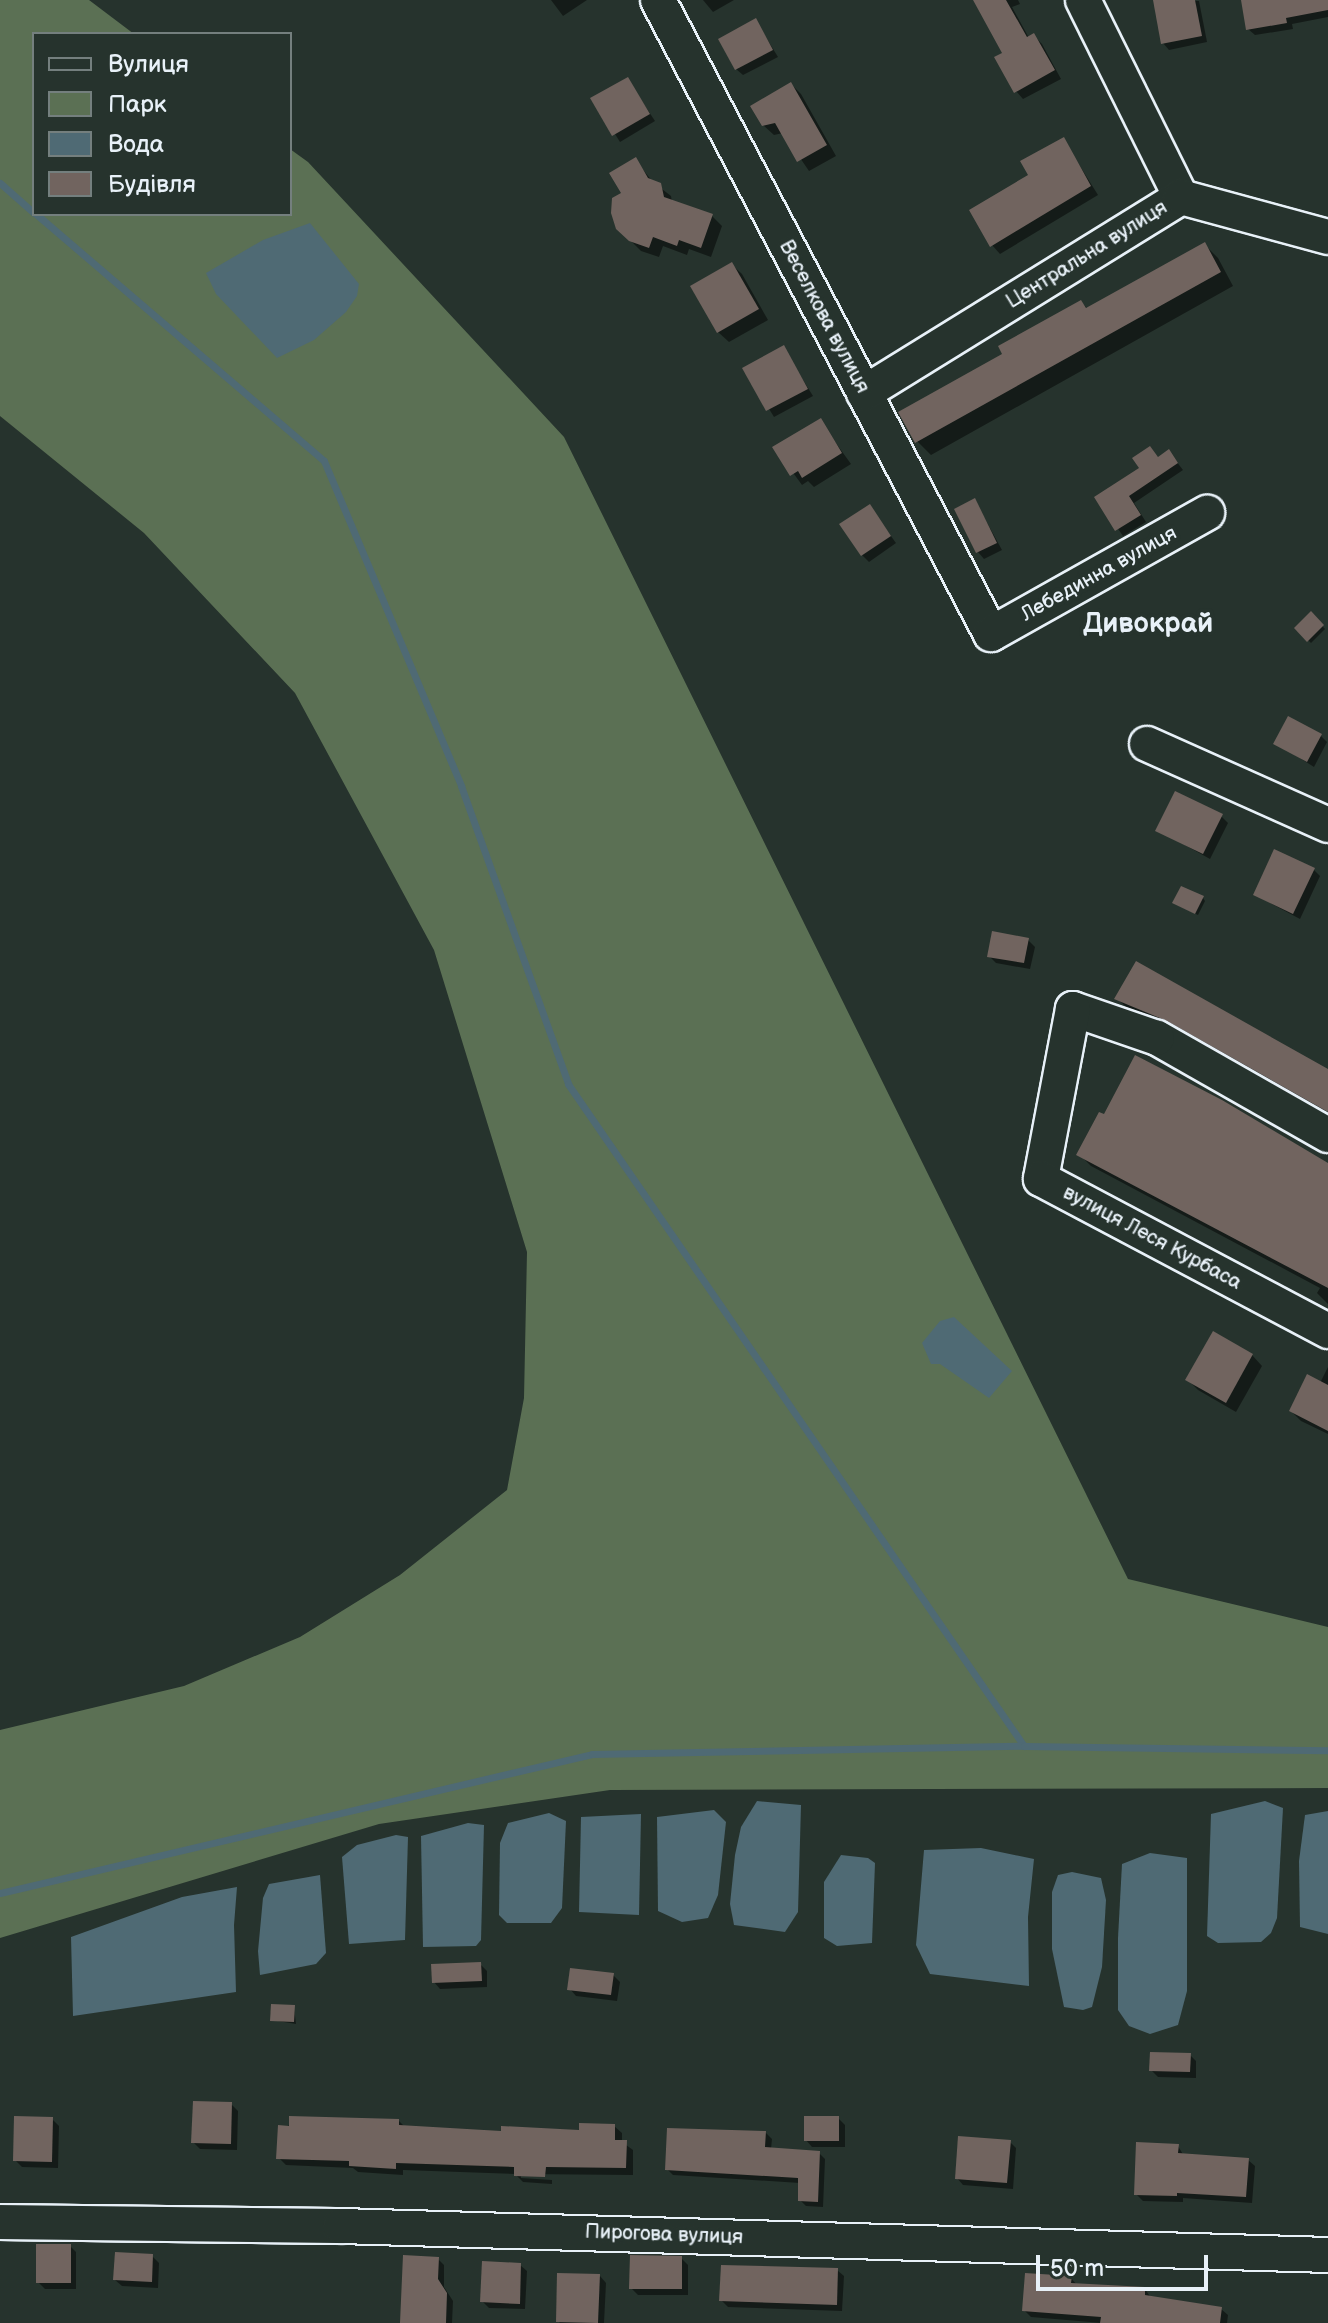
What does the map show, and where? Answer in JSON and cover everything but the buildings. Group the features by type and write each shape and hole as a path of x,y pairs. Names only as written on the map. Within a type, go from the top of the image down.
{"street":[{"name":"Веселкова вулиця","path":"658,0 991,634"},
{"path":"1083,0 1181,197"},
{"name":"Центральна вулиця","path":"864,393 1181,197 1328,237"},
{"name":"Лебединна вулиця","path":"991,634 1207,513"},
{"path":"1147,744 1328,825"},
{"name":"вулиця Леся Курбаса","path":"1328,1135 1157,1038 1073,1009 1041,1179 1328,1331"},
{"name":"Пирогова вулиця","path":"0,2222 356,2226 1328,2255"}],"green space":[{"path":"0,0 89,0 131,32 32,32 32,216 292,216 292,150 308,162 564,437 1128,1579 1328,1627 1328,1788 610,1790 379,1824 0,1938 0,1730 184,1686 300,1637 400,1575 507,1490 524,1398 527,1252 434,950 295,693 144,533 0,416"}],"water":[{"path":"310,223 359,284 357,296 346,312 314,340 277,358 216,294 206,273 263,240"},
{"path":"954,1317 1012,1371 989,1398 940,1364 931,1364 922,1343 940,1321"},
{"path":"757,1801 801,1805 798,1912 785,1932 734,1925 730,1904 735,1855 741,1827"},
{"path":"1265,1801 1283,1808 1277,1918 1271,1933 1261,1942 1218,1943 1207,1936 1211,1814"},
{"path":"714,1810 726,1822 718,1895 708,1918 682,1922 658,1911 657,1817"},
{"path":"1328,1811 1328,1934 1300,1927 1299,1861 1305,1815"},
{"path":"549,1813 566,1821 562,1908 551,1923 507,1923 499,1915 500,1843 508,1823"},
{"path":"641,1814 639,1915 579,1912 581,1817"},
{"path":"468,1823 484,1825 481,1940 476,1946 423,1947 421,1836"},
{"path":"396,1835 408,1837 405,1940 349,1944 342,1857 357,1845"},
{"path":"981,1848 1034,1859 1028,1917 1029,1986 930,1974 916,1945 924,1850"},
{"path":"1150,1853 1187,1858 1187,1991 1178,2025 1150,2034 1129,2026 1118,2010 1118,1938 1122,1864"},
{"path":"841,1855 868,1858 875,1863 872,1943 837,1946 824,1938 824,1882"},
{"path":"1072,1872 1101,1878 1106,1900 1102,1967 1092,2007 1083,2010 1064,2007 1052,1949 1052,1892 1058,1875"},
{"path":"320,1875 326,1953 316,1964 260,1975 258,1951 263,1898 269,1884"},
{"path":"237,1887 234,1925 236,1992 73,2016 71,1937 182,1897"}],"waterway":[{"path":"0,183 32,211"},
{"path":"38,216 324,461 461,786 568,1084 1024,1746"},
{"path":"0,1893 592,1754 1024,1746 1328,1750"}],"district":[{"name":"Дивокрай","path":"1148,624"}]}
